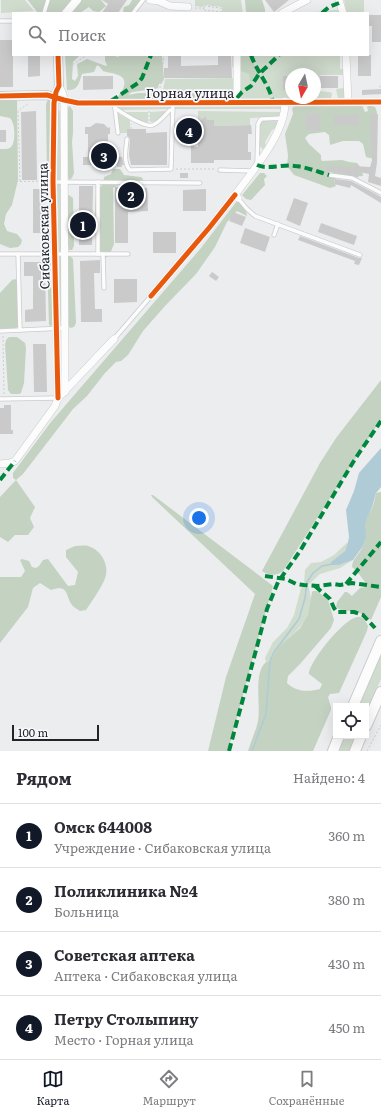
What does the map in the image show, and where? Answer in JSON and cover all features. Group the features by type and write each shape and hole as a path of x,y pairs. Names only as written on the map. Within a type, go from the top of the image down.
{"main road":[{"path":"354,703 381,641"},
{"path":"369,719 381,692"},
{"path":"333,751 339,739"},
{"path":"358,749 360,739"}],"street":[{"path":"67,12 77,0"},
{"path":"150,0 159,0 170,6 188,7"},
{"path":"284,12 307,0"},
{"path":"339,0 342,12"},
{"name":"Сибаковская улица","path":"58,56 59,86 64,100 65,392"},
{"path":"237,56 237,102"},
{"path":"346,56 348,101"},
{"name":"Сибаковская улица","path":"58,398 53,182 55,97 59,86"},
{"name":"Горная улица","path":"0,96 47,95 78,103 115,106 158,103 285,101"},
{"name":"Горная улица","path":"321,101 380,101"},
{"path":"151,296 237,196 252,171 264,156 283,118 286,110 285,104"},
{"path":"0,464 14,462 55,406 58,398 114,339"}],"lane":[{"path":"44,12 48,0"},
{"path":"134,12 143,0"},
{"path":"0,21 12,21"},
{"path":"127,139 126,162 130,170 171,169 173,103"},
{"path":"115,106 144,125 149,126 159,121 170,110"},
{"path":"115,106 118,133"},
{"path":"257,165 259,120 283,118"},
{"path":"220,170 252,171"},
{"path":"330,175 352,178 381,193"},
{"path":"53,182 200,183"},
{"path":"98,182 98,254"},
{"path":"237,196 247,210 255,216 360,255"},
{"path":"274,235 278,224"},
{"path":"0,254 128,254"},
{"path":"18,254 20,330"},
{"path":"103,254 104,288"},
{"path":"114,339 151,296"},
{"path":"2,331 65,328"},
{"path":"2,399 58,398"}],"path":[{"path":"28,0 37,12"},
{"path":"188,7 204,8 204,6 221,8 221,12 204,10 204,8"},
{"path":"58,74 85,56"},
{"path":"158,103 164,56"},
{"path":"380,101 378,90 381,85"},
{"path":"20,181 18,112 29,103"},
{"path":"149,110 149,126"},
{"path":"171,169 210,168 220,170"},
{"path":"0,182 53,182"},
{"path":"2,331 2,399"},
{"path":"367,751 381,725"}],"green space":[{"path":"1,0 25,0 34,11 12,12 1,13"},
{"path":"28,0 74,0 62,12 37,12"},
{"path":"79,0 101,0 106,6 99,12 93,11 89,7 82,12 69,12"},
{"path":"132,0 141,0 140,7 137,12 124,12 124,7 129,5"},
{"path":"195,0 241,0 243,12 222,12 222,7 204,5 203,7 195,6"},
{"path":"245,0 262,0 265,12 246,12"},
{"path":"344,0 364,0 364,12 347,12"},
{"path":"338,10 341,12 314,12"},
{"path":"65,56 79,56 73,62 72,79 75,81 78,76 77,64 87,59 106,66 105,56 162,56 164,79 162,83 159,84 158,88 132,92 128,95 139,93 196,94 198,98 196,101 117,100 123,89 124,80 119,75 103,71 97,65 94,72 82,74 76,88 67,90"},
{"path":"232,56 340,56 340,69 345,69 346,97 338,98 336,89 344,88 343,75 321,75 321,68 285,68 285,99 161,101 165,79 235,78 235,68 232,67"},
{"path":"238,56 250,56 257,72 256,81 250,81 249,74 241,71 239,68"},
{"path":"321,91 332,93 331,99 321,99"},
{"path":"48,99 50,99 51,103 52,177 50,180 47,178 46,104"},
{"path":"0,100 17,100 18,180 12,205 6,214 4,224 7,231 17,234 22,240 18,247 10,248 0,244 0,149 8,149 12,146 14,131 12,120 10,118 0,116"},
{"path":"299,104 362,105 365,112 368,111 367,107 370,105 375,107 377,112 375,124 374,159 366,157 363,144 359,141 343,141 330,145 329,135 325,132 309,134 305,138 321,155 322,161 342,160 357,163 362,169 363,176 352,177 329,172 328,175 335,177 336,179 334,181 336,186 330,188 294,175 287,166 288,155 285,134 293,114 292,108"},
{"path":"171,105 171,109 119,110 116,106"},
{"path":"175,105 281,105 284,109 175,109"},
{"path":"70,106 73,111 72,142 74,173 72,178 69,180 66,110"},
{"path":"56,110 59,110 61,113 62,178 59,180 55,178"},
{"path":"166,111 160,119 150,122 150,112"},
{"path":"198,111 283,112 276,117 250,118 250,125 214,126 214,120 208,120 205,116 201,120 198,120"},
{"path":"126,112 148,112 148,122 141,122"},
{"path":"117,113 130,120 130,129 127,129 127,133 119,133"},
{"path":"275,120 279,124 272,130 265,142 266,146 263,149 260,147 259,124 261,121"},
{"path":"113,169 120,169 124,175 141,177 143,179 143,185 118,185 113,188 114,244 110,254 105,258 96,236 96,193 103,184 104,177 111,174"},
{"path":"260,173 264,173 267,176 264,179 265,185 251,200 246,199 242,195"},
{"path":"46,183 51,186 51,253 49,252 48,192 43,184"},
{"path":"59,183 61,184 62,250 59,252 57,251 56,186"},
{"path":"69,195 73,198 74,246 72,250 69,250 68,244"},
{"path":"237,201 244,208 247,216 237,211 227,222 215,247 196,274 143,331 128,355 121,361 116,362 105,373 87,396 73,409 23,474 16,480 13,478 13,473 51,422 201,248"},
{"path":"53,255 54,324 51,326 49,325 47,257"},
{"path":"59,256 62,258 62,324 59,325 58,257"},
{"path":"68,256 73,259 76,323 74,327 70,328 68,325"},
{"path":"15,279 17,281 18,327 0,329 0,293 12,280"},
{"path":"9,337 17,337 25,343 26,348 24,383 21,393 19,394 11,394 8,390 5,345 6,340"},
{"path":"381,380 381,419 283,571 276,575 265,573 262,571 320,463 336,438"},
{"path":"16,480 35,507 30,518 34,527 28,535 15,535 8,542 0,537 0,497"},
{"path":"381,492 381,597 371,620 360,613 338,609 336,607 337,602 345,592 352,596 360,588 366,587 367,584 352,567 352,564 364,545 366,521 373,506 376,493"},
{"path":"151,495 273,586 228,751 208,751 226,677 255,594"},
{"path":"348,542 345,551 331,562 331,564 339,565 353,560 340,568 320,574 308,585 311,605 309,613 301,626 270,661 266,662 265,658 273,642 287,628 294,615 301,588 304,585 305,570 311,563 321,562 334,555"},
{"path":"75,546 86,546 93,548 101,555 106,565 106,576 104,581 86,610 80,611 73,606 64,589 61,588 51,590 40,583 33,588 28,607 0,643 0,577 21,577 25,571 20,560 22,559 29,561 32,567 36,568 43,560 48,559 68,586 75,585 78,572 66,557 66,550"},
{"path":"313,591 317,591 328,600 334,620 331,628 288,676 287,683 291,686 298,690 311,691 320,689 322,684 309,674 315,660 330,640 338,631 354,618 360,617 364,619 368,626 367,631 339,693 330,694 328,697 331,710 313,751 248,751 258,721 258,690 262,667 266,662 270,661 279,647 300,628 308,615"},
{"path":"381,654 381,679 369,707 369,703 359,703"},
{"path":"344,739 355,739 350,751 338,751"}],"water":[{"path":"381,448 381,487 376,493 367,518 365,526 366,537 363,546 353,560 339,565 331,565 331,562 345,551 348,542 349,537 346,510 354,491 359,473"}],"building":[{"path":"102,0 127,0 119,12 103,12 108,4"},
{"path":"265,0 289,0 274,12"},
{"path":"369,15 381,15 381,42 372,42 372,26 369,26"},
{"path":"0,40 12,40 13,87 0,87"},
{"path":"371,55 371,76 358,76 358,56"},
{"path":"28,56 40,56 40,76 28,77"},
{"path":"168,56 181,56 181,66 218,65 218,56 231,56 232,78 164,78 164,68 168,68"},
{"path":"83,76 113,76 113,89 83,90"},
{"path":"283,76 285,76 285,90 283,90"},
{"path":"321,76 338,76 338,88 321,88"},
{"path":"381,89 381,94 362,95 362,90"},
{"path":"36,111 37,180 22,180 21,112"},
{"path":"306,114 320,114 320,131 306,130"},
{"path":"370,114 378,114 377,163 375,176 381,178 381,186 368,182 369,174 359,172 358,178 353,175 326,170 327,165 353,168 353,166 370,167 372,160"},
{"path":"334,115 359,115 359,125 334,125"},
{"path":"205,116 208,120 214,120 214,126 251,125 252,134 248,134 248,152 251,152 251,160 214,160 214,163 191,163 191,146 198,147 197,120 201,120"},
{"path":"96,123 104,124 108,128 110,127 110,134 108,134 108,156 122,157 124,165 122,165 122,167 117,167 117,165 83,165 83,157 88,157 88,134 85,134 85,127 90,127"},
{"path":"127,129 146,129 146,133 167,132 167,165 131,165 129,155 130,139 127,136"},
{"path":"0,130 6,130 6,142 0,142"},
{"path":"180,173 188,173 188,178 180,178"},
{"path":"335,179 351,181 376,194 381,197 381,203 351,185 350,188 334,184"},
{"path":"79,186 93,186 92,245 79,245 79,218 76,218 76,211 79,211"},
{"path":"115,187 126,187 126,191 137,191 137,188 147,188 148,211 128,212 128,243 115,243"},
{"path":"33,189 43,189 44,233 33,233"},
{"path":"206,189 206,211 183,211 183,190"},
{"path":"294,198 308,203 300,226 286,220"},
{"path":"233,212 246,217 242,226 229,221"},
{"path":"321,223 357,236 354,245 318,232"},
{"path":"245,228 270,237 265,252 240,243"},
{"path":"153,232 176,232 176,253 153,253"},
{"path":"300,236 362,258 359,265 354,264 355,261 298,240"},
{"path":"100,260 100,273 94,273 95,309 102,309 102,322 81,322 80,261"},
{"path":"24,262 45,262 46,321 25,322 25,310 33,309 33,276 24,276"},
{"path":"212,272 219,277 216,281 209,276"},
{"path":"114,279 137,279 137,302 114,303"},
{"path":"33,344 46,344 47,392 34,392"},
{"path":"4,405 11,405 11,430 13,430 13,434 0,434 0,408 4,408"}],"waterway":[{"path":"252,751 266,714 270,661 274,652 299,619 305,598 307,582 313,573 322,566 332,564"}],"marked path":[{"path":"323,12 329,7 339,3"},
{"path":"111,101 138,83 142,78 151,56"},
{"path":"251,56 269,89 273,102"},
{"path":"237,98 242,92 251,86 259,74 278,56"},
{"path":"257,165 266,167 290,166 308,168 329,175"},
{"path":"229,751 267,609 278,582 300,551 355,459 381,421"},
{"path":"0,480 15,461"},
{"path":"346,584 381,542"},
{"path":"265,576 286,579 296,584 304,585 318,586 352,583 381,587"},
{"path":"315,586 330,599 337,612 354,612 363,615 375,628"}],"cycle path":[{"path":"58,56 59,86 54,103 53,182 58,398"},
{"path":"0,96 47,95 78,103 381,102"},
{"path":"151,296 235,195"}],"place":[{"name":"Петру Столыпину","path":"189,131"},
{"name":"Советская аптека","path":"104,156"},
{"name":"Поликлиника №4","path":"131,195"},
{"name":"Омск 644008","path":"83,225"}]}
